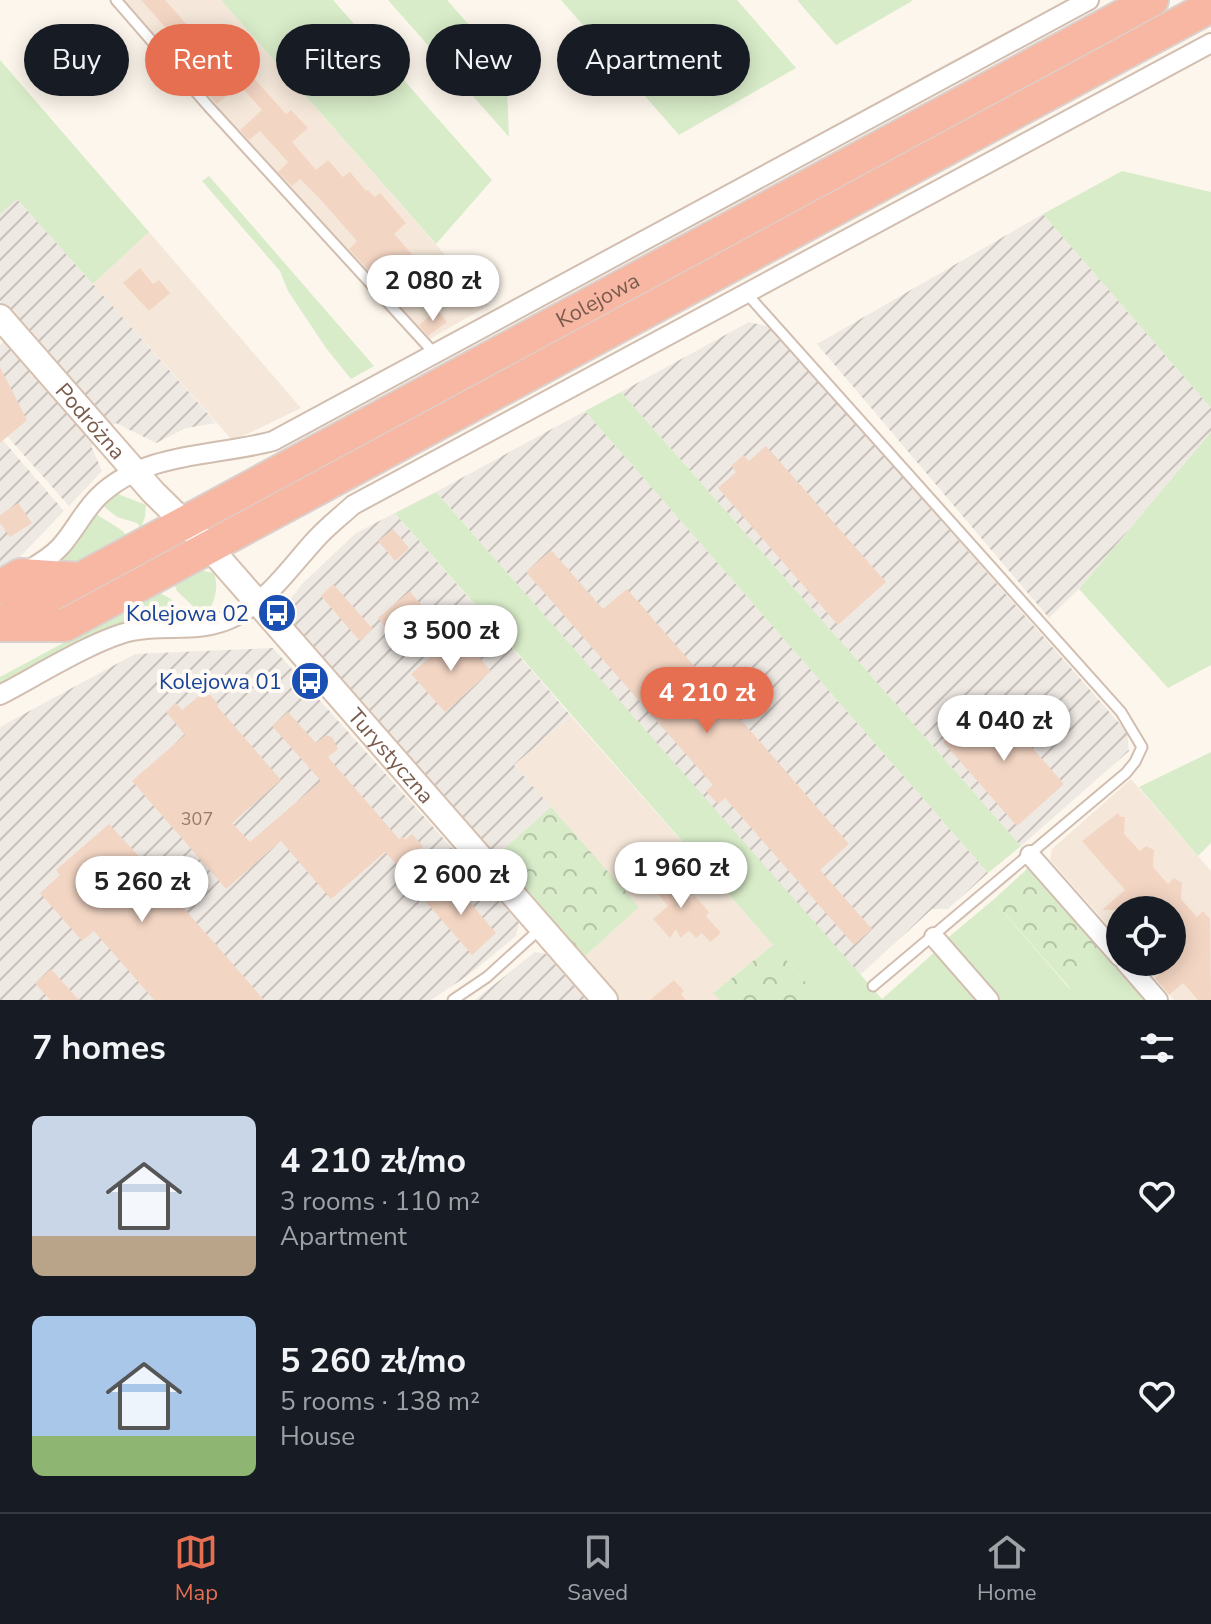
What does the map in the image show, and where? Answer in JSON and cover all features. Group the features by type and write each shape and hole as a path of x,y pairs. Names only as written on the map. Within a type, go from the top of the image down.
{"highway":[{"name":"Kolejowa","path":"0,624 1152,0"},
{"name":"Kolejowa","path":"0,624 65,625 1211,6"},
{"path":"10,581 81,579"}],"street":[{"path":"10,581 61,546 99,496 136,471 168,460 243,449 273,441 1089,0"},
{"path":"0,695 129,631 155,627 209,627 233,618 257,603 287,576 320,534 353,505 1211,43"},
{"name":"Podróżna","path":"0,317 136,471 209,547"},
{"name":"Turystyczna","path":"209,547 605,1000"},
{"path":"1030,855 1106,941"},
{"path":"934,937 989,1000"},
{"path":"1137,976 1158,1000"}],"lane":[{"path":"116,0 209,107 435,354"},
{"path":"747,294 1132,726 1142,747 1135,762 1030,855 873,986"},
{"path":"453,1000 487,977 541,928"}],"shaded area":[{"path":"112,0 221,0 242,24 145,24 145,37"},
{"path":"260,44 276,63 276,96 305,96 489,305 419,345 197,96 260,96"},
{"path":"16,198 216,423 186,428 156,443 116,423 110,426 0,301 0,214"},
{"path":"1043,214 1211,408 1211,432 1079,589 1049,618 817,344"},
{"path":"149,232 301,408 233,441 93,284"},
{"path":"749,322 771,327 1127,732 1129,751 1021,846 621,392"},
{"path":"5,341 95,442 91,446 102,471 69,506 0,428 0,345"},
{"path":"585,411 988,873 948,909 932,909 860,975 436,492"},
{"path":"0,437 64,511 20,557 0,568"},
{"path":"395,513 571,716 514,765 551,807 496,856 293,623 288,602 303,583 356,533"},
{"path":"273,648 519,923 516,936 467,976 431,1000 0,1000 0,727 135,654"},
{"path":"571,716 773,945 714,992 720,1000 615,1000 580,961 638,907 514,765"},
{"path":"1131,779 1211,871 1211,1000 1174,1000 1153,976 1186,976 1186,896 1106,896 1106,923 1050,860 1052,849"},
{"path":"535,952 546,954 587,1000 475,1000"}],"green space":[{"path":"221,0 333,0 354,24 276,24 276,62 260,44 260,24 242,24"},
{"path":"388,0 447,0 468,24 426,24 426,43"},
{"path":"561,0 737,0 796,68 750,94 750,24 582,24"},
{"path":"797,0 911,0 912,1 836,45"},
{"path":"0,60 24,88 24,96 31,96 149,232 93,284 17,199 0,214"},
{"path":"410,87 492,180 436,244 306,96 410,96"},
{"path":"473,96 507,96 509,137"},
{"path":"645,96 747,96 679,135"},
{"path":"1122,171 1211,192 1211,408 1043,214"},
{"path":"209,176 374,366 351,379 288,291 280,271 202,181"},
{"path":"621,392 1021,846 988,873 585,411"},
{"path":"1211,432 1211,665 1168,688 1079,589"},
{"path":"436,492 882,999 936,951 979,1000 821,1000 395,513"},
{"path":"118,494 146,505 141,528 137,523 117,517 102,505 112,495"},
{"path":"95,513 127,536 0,605 0,595"},
{"path":"199,570 214,573 216,583 207,614 201,614 177,591 174,584"},
{"path":"158,592 171,599 182,612 163,612 116,626 0,687 0,677"},
{"path":"1211,752 1211,843 1198,856 1139,787"},
{"path":"551,807 639,907 584,957 496,856"},
{"path":"1028,868 1106,957 1070,988 993,900"},
{"path":"993,900 1069,988 1106,957 1106,976 1123,976 1144,1000 996,1000 944,941"},
{"path":"773,945 821,1000 720,1000 713,993"}],"building":[{"path":"141,0 165,0 186,24 162,24"},
{"path":"260,85 286,114 291,110 308,128 292,142 316,170 328,160 343,177 350,172 366,191 375,197 380,193 406,223 394,234 427,271 396,300 349,249 357,241 321,200 300,179 292,186 278,172 288,162 260,131 249,140 240,130 262,110 250,96 260,96"},
{"path":"210,96 226,96 217,104"},
{"path":"140,268 153,284 159,280 170,293 149,311 123,283"},
{"path":"438,310 447,322 428,336 419,325"},
{"path":"0,367 27,420 0,443"},
{"path":"766,446 886,582 838,625 718,488 736,472 731,466 744,455 749,461"},
{"path":"18,503 32,523 10,537 0,523 0,515"},
{"path":"393,529 409,548 395,561 378,541"},
{"path":"551,550 603,609 627,589 849,844 820,870 872,929 854,945 725,798 718,804 706,791 713,785 526,572"},
{"path":"333,584 373,629 360,641 321,596"},
{"path":"410,591 427,612 395,639 378,618"},
{"path":"458,633 491,671 445,712 411,674"},
{"path":"200,695 210,695 281,780 232,823 250,842 321,781 272,726 288,712 316,743 326,735 332,737 338,749 328,757 399,839 402,836 405,840 412,834 423,846 399,867 385,852 331,899 281,841 226,889 132,781 185,735 166,712 176,703 182,710"},
{"path":"990,700 1064,784 1017,826 943,742"},
{"path":"1118,813 1125,817 1124,834 1140,851 1146,846 1154,850 1153,867 1168,884 1174,878 1182,883 1181,896 1118,896 1125,890 1082,841"},
{"path":"109,824 264,1000 154,1000 94,931 82,941 40,893 60,875 56,870"},
{"path":"660,866 680,889 691,899 695,896 709,912 706,916 721,933 710,942 702,933 696,938 689,931 680,938 676,929 670,938 653,919 668,906 646,879"},
{"path":"451,880 496,933 472,955 426,902"},
{"path":"1186,905 1197,917 1203,911 1210,919 1211,1000 1198,1000 1183,983 1169,995 1155,978 1186,976"},
{"path":"51,969 79,1000 50,1000 35,983"},
{"path":"674,980 684,991 681,994 686,1000 650,1000"}],"place":[{"name":"Kolejowa 02","path":"277,613"},
{"name":"Kolejowa 01","path":"310,681"}]}
